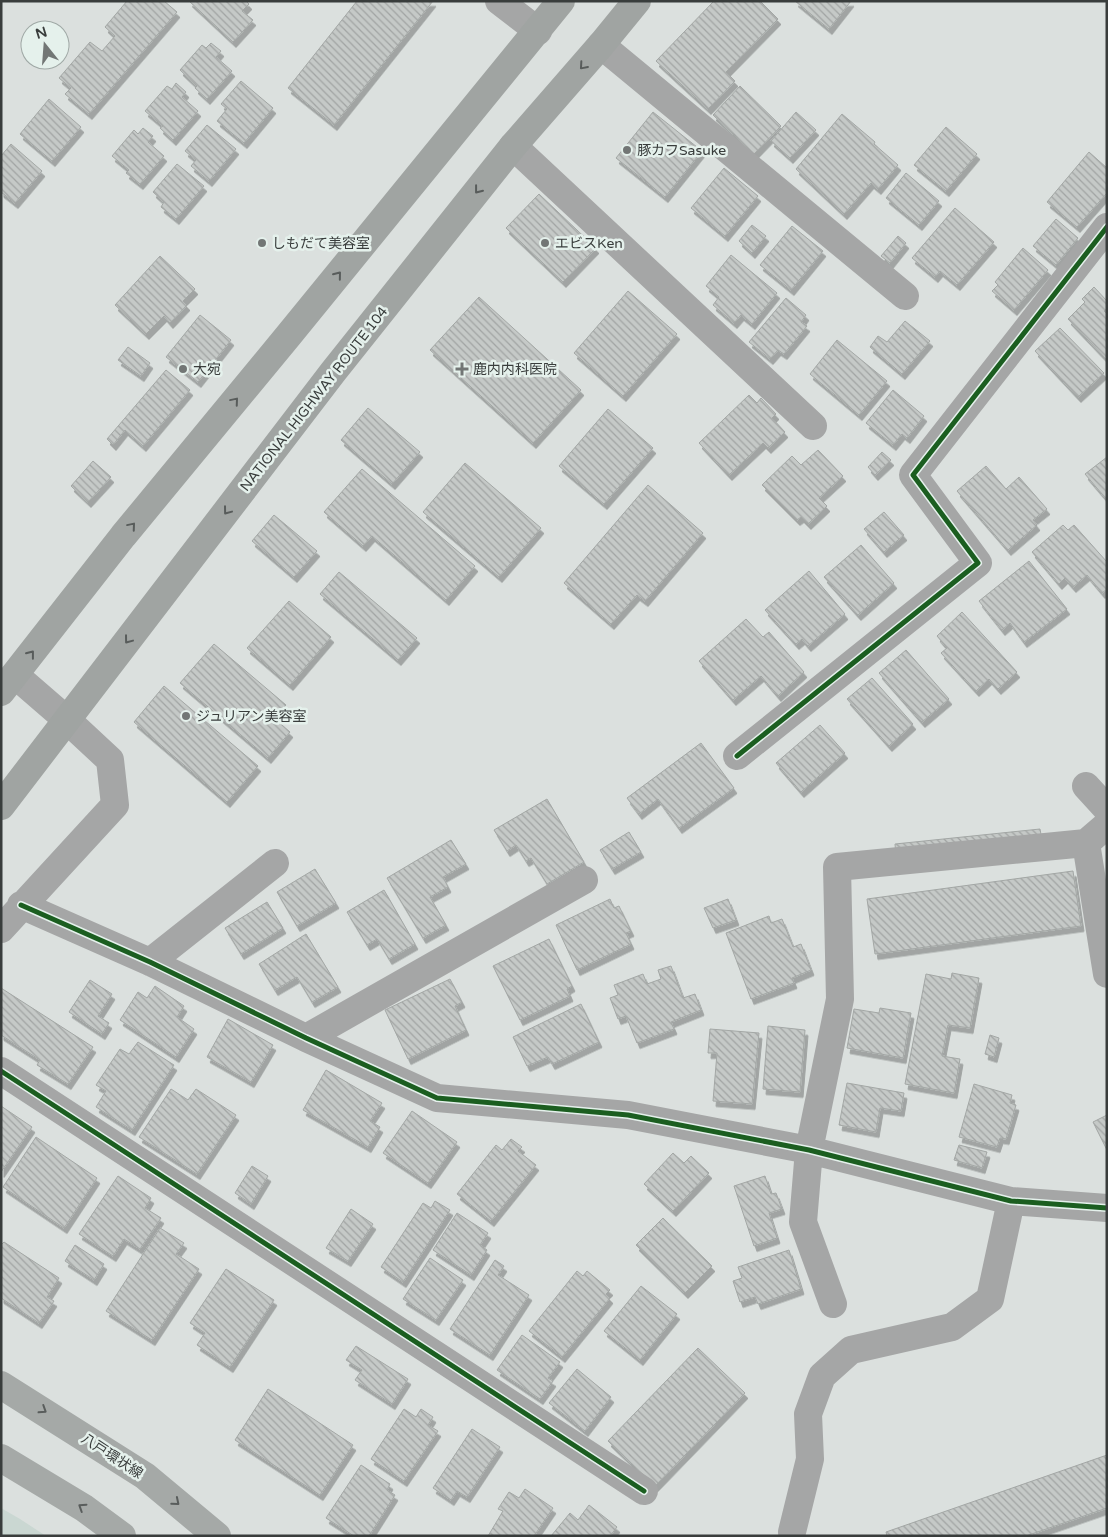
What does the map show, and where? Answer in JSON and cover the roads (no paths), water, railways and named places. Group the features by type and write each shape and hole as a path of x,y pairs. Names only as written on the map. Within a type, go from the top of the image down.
{"highway":[{"path":"8,683 123,536 561,1"},
{"name":"NATIONAL HIGHWAY ROUTE 104","path":"1,806 333,372 513,146 637,1"}],"main road":[{"name":"八戸環状線","path":"1,1385 145,1476 217,1536"},
{"path":"1,1458 84,1508 122,1536"}],"street":[{"path":"500,1 538,31"},
{"path":"601,45 905,296"},
{"path":"513,146 814,426"},
{"path":"737,756 978,563 914,475 1107,227"},
{"path":"1,929 115,805 110,760 67,720 8,683"},
{"path":"1086,786 1107,809"},
{"path":"833,1304 803,1222 809,1150 840,999 837,868 1086,843 1107,825"},
{"path":"1086,843 1107,974"},
{"path":"150,962 275,864"},
{"path":"306,1038 584,880"},
{"path":"22,905 150,962 306,1038 437,1098 628,1115 809,1150 1011,1201 1107,1208"},
{"path":"1,1071 644,1491"},
{"path":"792,1532 810,1459 808,1414 822,1376 851,1350 952,1327 990,1299 1011,1201"}],"place":[{"name":"豚カフSasuke","path":"627,150"},
{"name":"しもだて美容室","path":"262,243"},
{"name":"エビスKen","path":"545,243"},
{"name":"大宛","path":"183,369"},
{"name":"鹿内内科医院","path":"462,369"},
{"name":"ジュリアン美容室","path":"186,716"}]}
